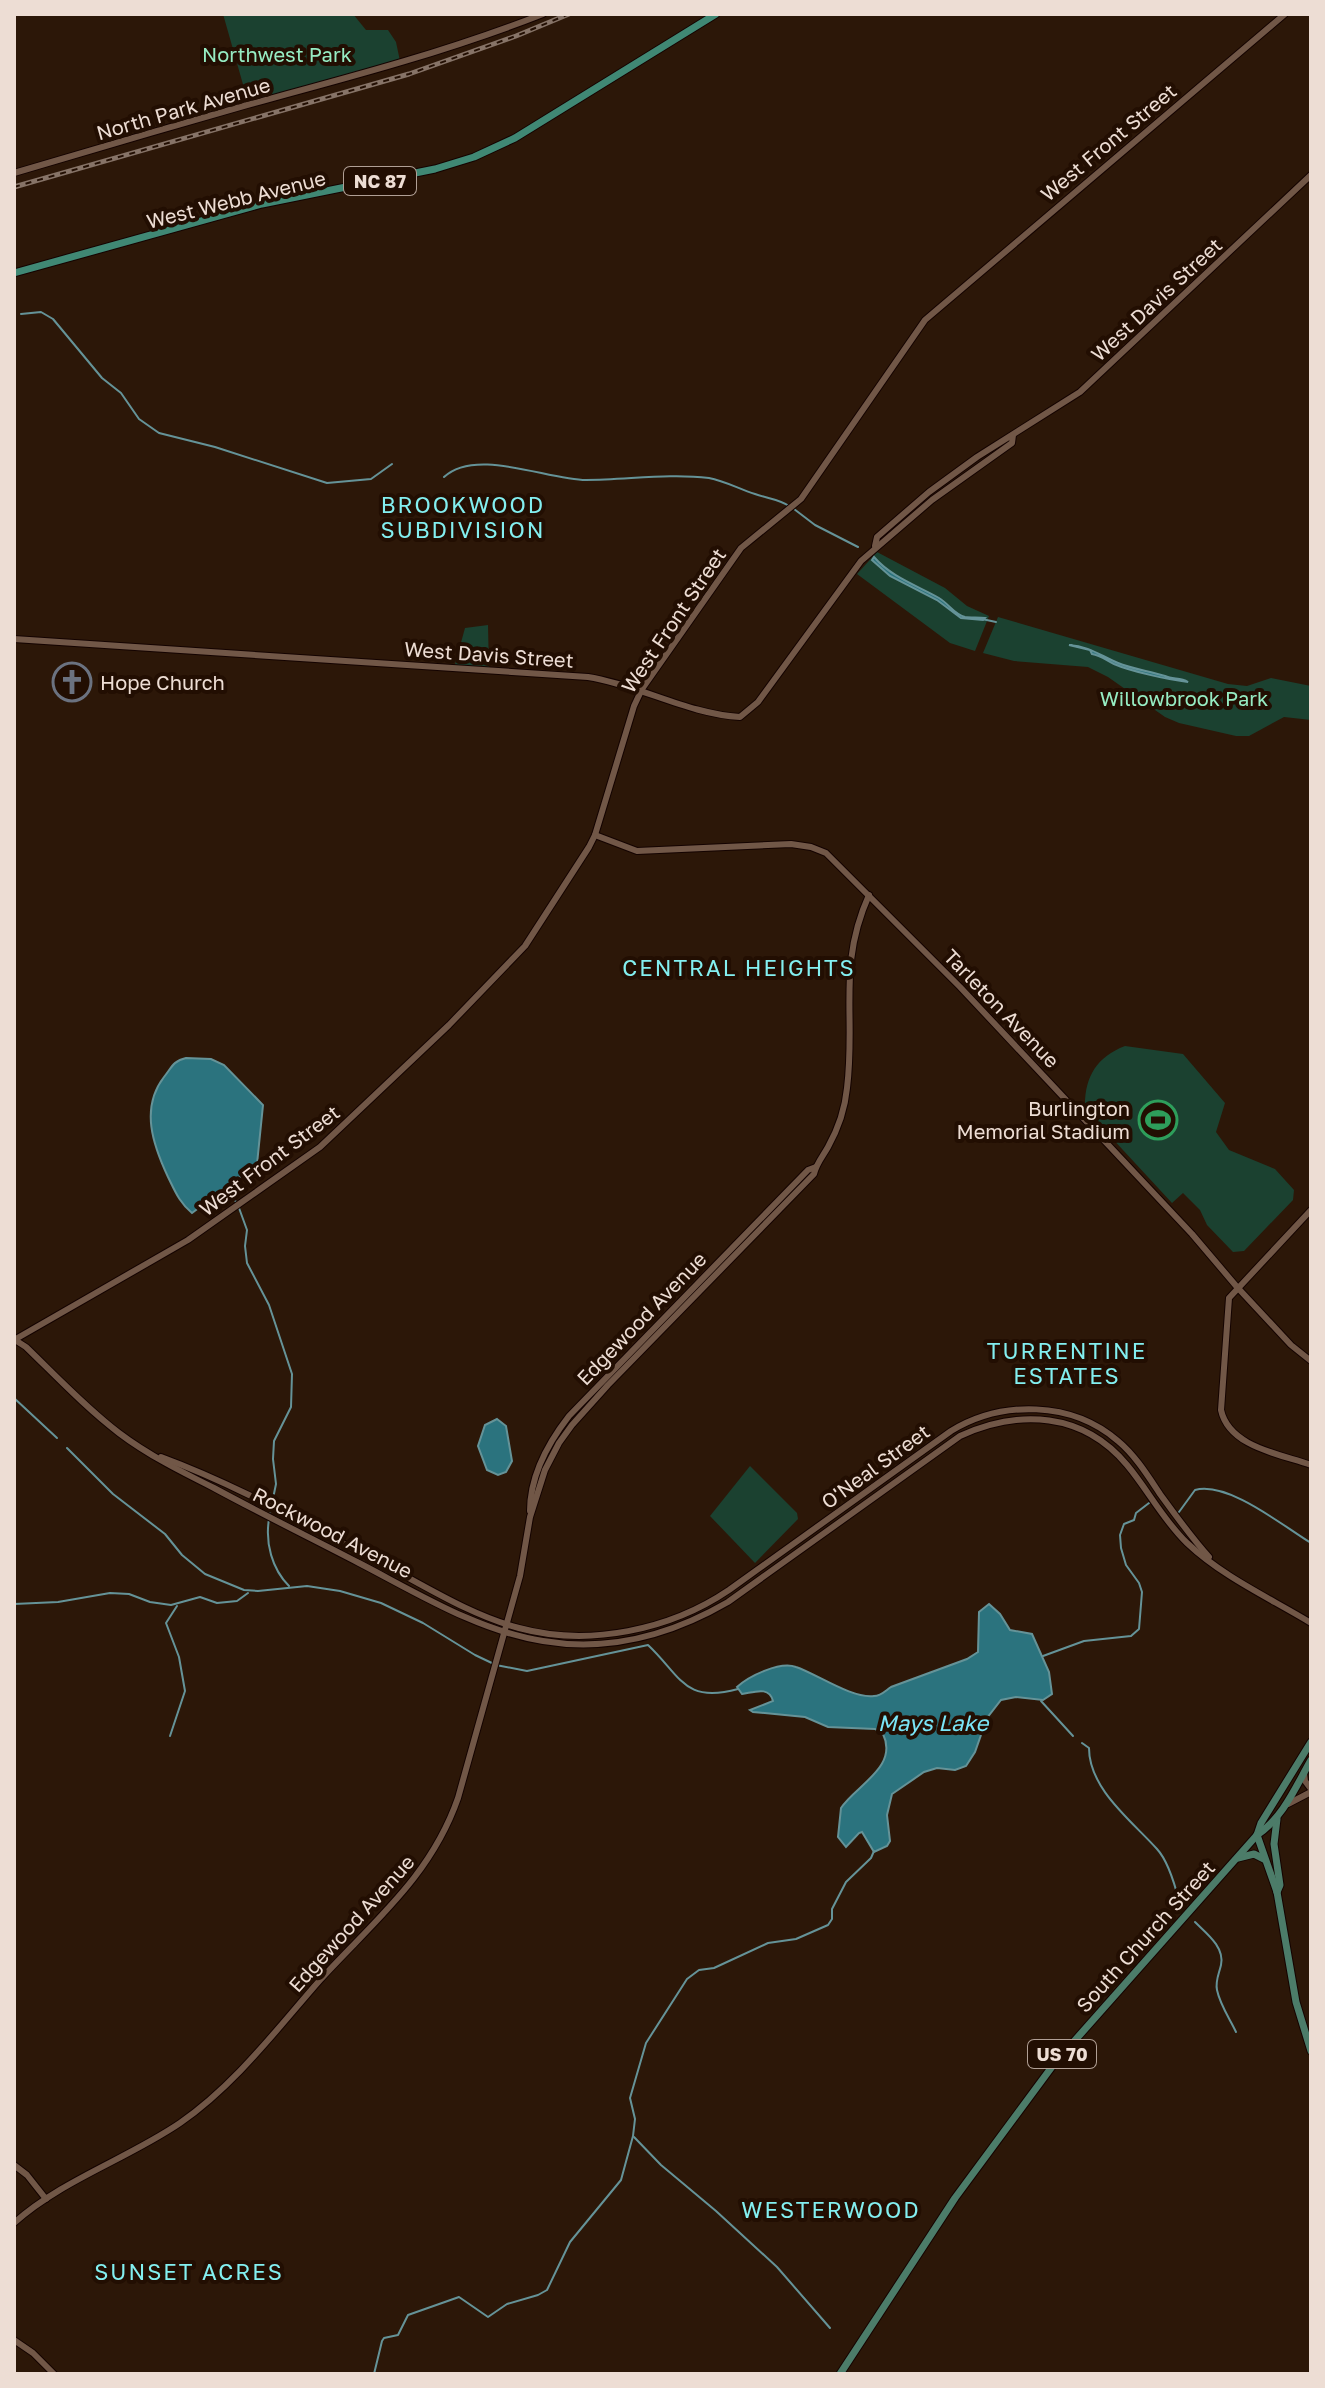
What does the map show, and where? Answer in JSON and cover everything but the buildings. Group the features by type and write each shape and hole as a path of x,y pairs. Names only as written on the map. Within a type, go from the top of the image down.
{"highway":[{"name":"West Webb Avenue","path":"14,273 262,204 435,169 474,157 515,138 716,14"}],"main road":[{"name":"South Church Street","path":"1257,1835 1261,1823 1311,1742"},
{"name":"South Church Street","path":"840,2374 938,2222 1046,2074 1236,1858 1269,1827 1285,1806 1311,1760"},
{"path":"1277,1816 1275,1848 1280,1885 1277,1892"},
{"path":"1275,1848 1266,1835 1257,1835 1277,1892 1294,1997 1311,2051"},
{"path":"1260,1844 1270,1853 1275,1848"},
{"path":"1236,1858 1254,1854 1265,1862"}],"street":[{"name":"North Park Avenue","path":"14,173 457,47 543,14"},
{"name":"West Front Street","path":"15,1340 188,1240 320,1147 428,1046 525,946 595,835 634,706 642,689 741,548 797,504 925,320 1285,14"},
{"name":"West Davis Street","path":"14,639 570,675 610,680 706,712 745,715 758,702 850,572 874,547 932,500 1012,443 1013,435 1080,392 1309,179"},
{"name":"Tarleton Avenue","path":"595,835 637,851 791,844 826,853 1067,1101 1291,1345 1311,1361"},
{"name":"Edgewood Avenue","path":"14,2223 46,2199 171,2129 205,2104 239,2072 419,1875 447,1827 458,1798 520,1576 530,1517 561,1433 696,1290 804,1185 814,1174 836,1132 845,1103 849,1058 849,963 853,937 869,895"},
{"path":"1311,1210 1229,1298 1221,1410 1230,1431 1240,1438 1311,1465"},
{"name":"Rockwood Avenue","path":"15,1340 104,1421 183,1472 452,1609 506,1629"},
{"name":"O'Neal Street","path":"506,1629 542,1641 603,1644 644,1638 696,1620 728,1602 960,1436 1006,1420 1027,1418 1057,1422 1083,1431 1106,1444 1125,1462 1179,1534 1219,1568 1311,1623"},
{"path":"1285,1806 1311,1790 1304,1773"},
{"path":"14,2165 27,2175 46,2199"},
{"path":"14,2340 33,2353 54,2374"}],"green space":[{"name":"Northwest Park","path":"223,14 353,14 366,30 388,30 396,42 400,61 248,102"},
{"path":"877,552 945,588 967,606 989,616 975,651 950,643 857,574"},
{"name":"Willowbrook Park","path":"998,617 1228,684 1247,686 1271,678 1311,686 1311,720 1284,717 1249,736 1179,723 1088,667 1014,661 983,653"},
{"path":"488,625 489,670 454,668 465,628"},
{"name":"Burlington Memorial Stadium","path":"1125,1046 1183,1054 1225,1103 1216,1132 1229,1150 1275,1169 1294,1190 1293,1200 1244,1251 1233,1252 1183,1193 1172,1203 1085,1109 1087,1088 1094,1070 1106,1056"},
{"path":"750,1466 797,1513 798,1519 755,1563 710,1516"}],"water":[{"path":"874,557 888,570 939,598 961,616 985,618 961,618 937,600 890,576 872,560"},
{"path":"1069,645 1089,649 1129,667 1188,682 1130,669 1092,654 1090,650"},
{"path":"186,1058 211,1059 224,1065 263,1105 257,1164 192,1213 178,1196 163,1165 151,1127 152,1101 157,1089 175,1063"},
{"path":"497,1419 506,1426 512,1461 506,1472 498,1475 487,1470 478,1446 485,1425"},
{"name":"Mays Lake","path":"989,1604 1010,1630 1032,1634 1049,1672 1052,1694 1043,1700 1016,1697 1001,1700 987,1718 975,1752 966,1766 955,1770 937,1768 924,1772 892,1794 887,1815 890,1841 887,1846 874,1852 862,1832 846,1847 838,1837 841,1808 880,1766 886,1746 883,1734 875,1729 828,1727 805,1717 753,1712 750,1710 773,1701 771,1696 761,1691 742,1694 737,1687 765,1671 789,1666 855,1694 879,1695 891,1687 978,1652 979,1612"}],"waterway":[{"path":"21,314 41,312 53,319 102,378 121,393 139,419 159,433 215,447 327,483 371,479 392,464"},
{"path":"444,477 474,465 493,465 586,480 663,476 709,478 789,506"},
{"path":"794,509 815,525 858,547"},
{"path":"982,619 996,622"},
{"path":"227,1187 236,1202"},
{"path":"239,1208 247,1230 247,1263 269,1305 292,1374 291,1407 274,1441 276,1484 270,1513"},
{"path":"14,1398 57,1438"},
{"path":"67,1448 113,1494 165,1534 182,1555 205,1574 244,1590 307,1586 340,1591 381,1603 496,1665 527,1671 648,1645 694,1690 720,1693 738,1689"},
{"path":"1179,1512 1195,1490 1223,1492 1255,1507 1311,1543"},
{"path":"1043,1656 1084,1641 1131,1636 1139,1629 1142,1592 1126,1565 1120,1535 1124,1524 1134,1520 1136,1513 1149,1503"},
{"path":"269,1519 271,1555 278,1572 289,1586"},
{"path":"14,1604 58,1602 110,1593 129,1594 150,1602 171,1605 200,1597 217,1603 237,1601 248,1593"},
{"path":"170,1736 185,1691 179,1657 166,1623 177,1606"},
{"path":"1041,1701 1073,1736"},
{"path":"1082,1743 1089,1748 1091,1763 1104,1791 1161,1854 1179,1901"},
{"path":"374,2374 382,2341 398,2335 408,2315 459,2297 488,2317 507,2304 547,2290 570,2242 621,2180 635,2119 630,2098 646,2043 687,1979 699,1970 714,1968 768,1943 796,1939 828,1925 832,1919 832,1909 846,1882 871,1858 874,1851"},
{"path":"1195,1922 1214,1941 1220,1952 1217,1990 1236,2032"},
{"path":"634,2137 661,2165 777,2267 830,2328"}],"railway":[{"path":"14,187 409,74 569,14"}],"place":[{"name":"Hope Church","path":"72,682"},
{"name":"Burlington Memorial Stadium","path":"1158,1120"}],"district":[{"name":"BROOKWOOD SUBDIVISION","path":"463,516"},
{"name":"CENTRAL HEIGHTS","path":"739,967"},
{"name":"TURRENTINE ESTATES","path":"1067,1362"},
{"name":"WESTERWOOD","path":"831,2209"},
{"name":"SUNSET ACRES","path":"189,2271"}]}
